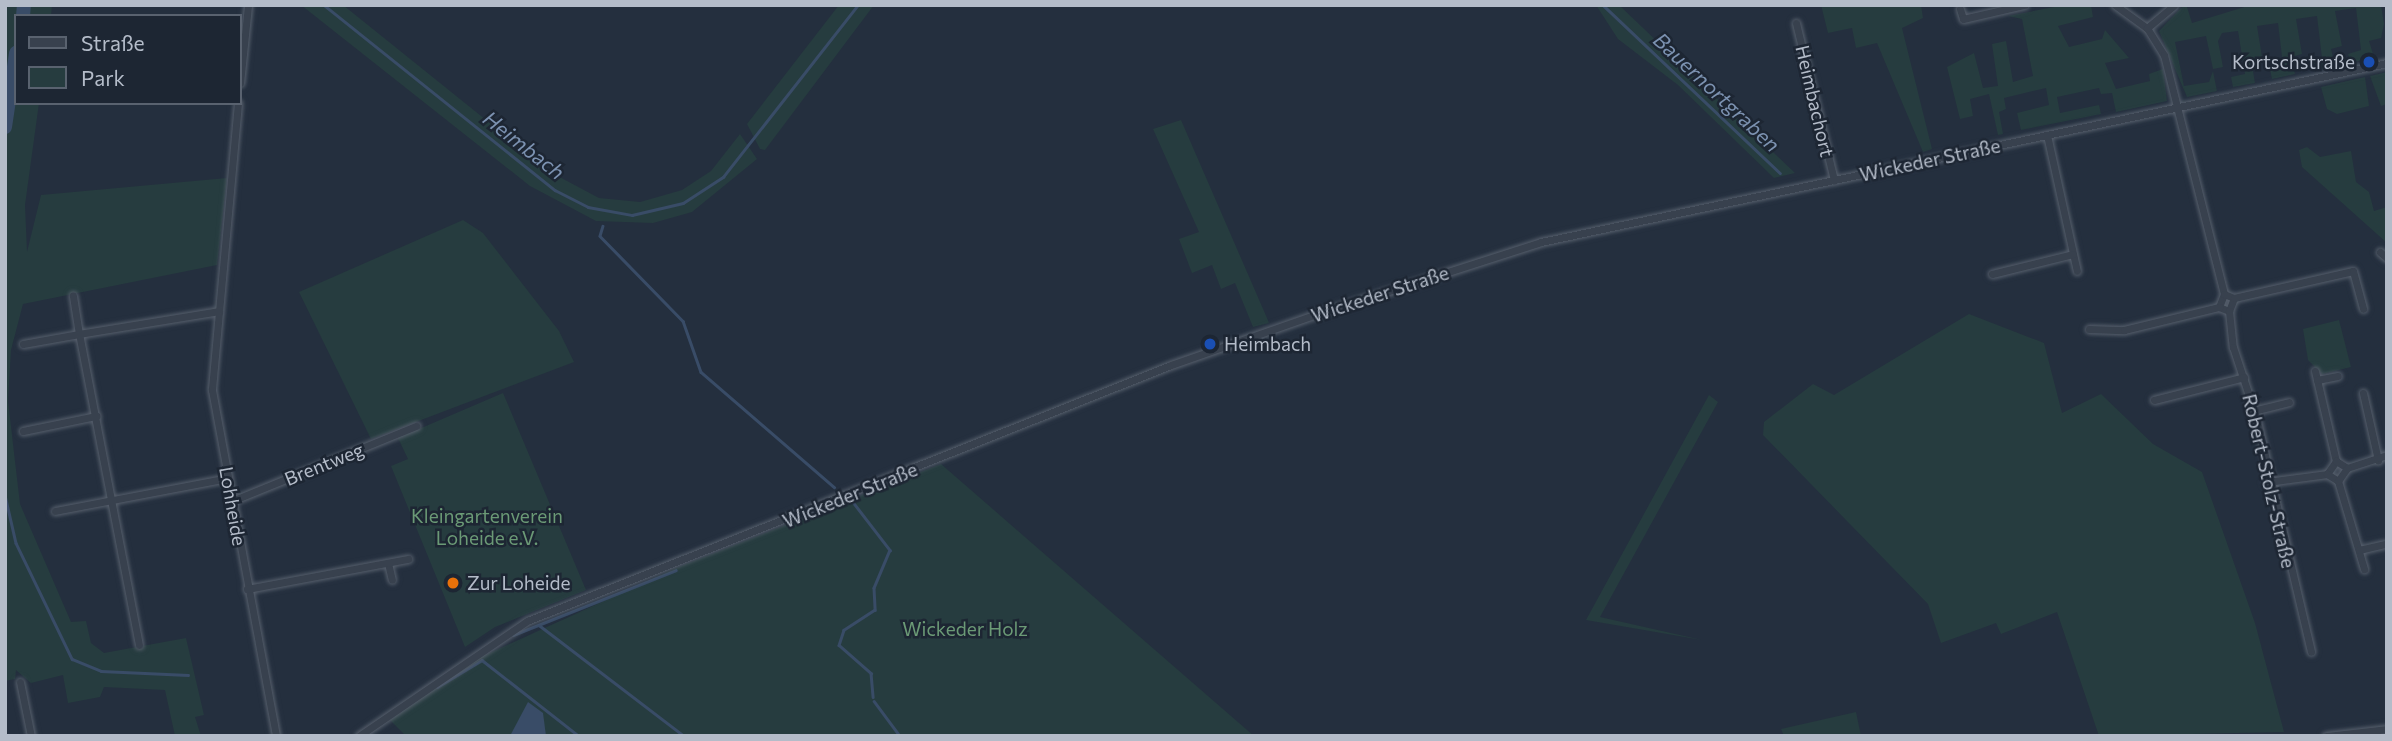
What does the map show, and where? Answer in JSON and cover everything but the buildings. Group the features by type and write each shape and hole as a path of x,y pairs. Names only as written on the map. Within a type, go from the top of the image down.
{"street":[{"path":"242,64 248,5"},
{"path":"1960,9 1963,19 2024,5"},
{"path":"2115,5 2147,28 2164,55 2224,294 2219,307"},
{"path":"2147,28 2174,5"},
{"name":"Heimbachort","path":"1796,23 1834,180"},
{"name":"Wickeder Straße","path":"359,736 496,637 527,621 1212,350 1541,242 2387,63"},
{"name":"Lohheide","path":"238,105 212,390 276,736"},
{"path":"2047,135 2077,271"},
{"path":"1992,274 2073,254"},
{"path":"2224,294 2234,298 2353,271 2363,309"},
{"path":"73,295 139,645"},
{"path":"2090,329 2124,330 2219,307 2229,311 2234,298"},
{"path":"23,344 219,311"},
{"name":"Robert-Stolz-Straße","path":"2229,311 2267,482 2311,652"},
{"path":"2315,371 2336,461 2347,468"},
{"path":"2317,380 2339,376"},
{"path":"2154,400 2244,377"},
{"path":"2363,393 2378,460"},
{"path":"2253,411 2289,402"},
{"path":"23,431 96,416"},
{"name":"Brentweg","path":"232,501 416,426"},
{"path":"2338,481 2347,468 2387,455"},
{"path":"2328,474 2336,461"},
{"path":"2267,482 2328,474 2338,481 2364,569"},
{"path":"55,511 228,478"},
{"path":"2359,550 2384,544"},
{"path":"247,589 408,559"},
{"path":"388,563 392,580"},
{"path":"20,682 31,736"},
{"path":"2326,736 2387,729"}],"green space":[{"path":"5,5 52,5 51,14 14,14 14,105 39,105 25,205 27,252 41,195 227,178 217,265 23,304 11,350 8,401 20,504 71,622 86,621 91,643 104,653 186,638 204,715 195,717 201,736 175,736 165,690 104,687 100,697 68,703 63,675 31,683 16,670 15,679 5,681"},
{"path":"301,5 343,5 552,173 599,198 640,202 682,190 711,171 740,134 757,159 692,212 653,223 596,221 530,186"},
{"path":"839,5 874,5 765,150 760,149 747,124"},
{"path":"1596,5 1619,5 1795,173 1774,178 1678,85 1618,39"},
{"path":"1821,5 1921,5 1923,18 1902,28 1932,149 1923,152 1877,43 1856,48 1852,28 1828,33"},
{"path":"2064,5 2091,5 2093,17 2058,26 2069,47 2102,39 2105,30 2129,58 2105,63 2116,89 2150,81 2149,74 2163,69 2167,101 2116,112 2112,93 2101,94 2099,88 2057,97 2060,113 2099,105 2101,114 2021,130 2017,113 2049,105 2046,88 2004,98 2006,109 1999,112 2003,134 1998,135 1989,94 1970,99 1973,116 1960,119 1947,67 1974,53 1983,88 1998,86 1992,44 2006,41 2013,82 2033,76 2022,19 2008,16"},
{"path":"2184,5 2195,5 2187,7 2192,23 2251,5 2381,5 2384,24 2381,38 2369,41 2374,57 2351,63 2348,54 2361,50 2356,8 2335,11 2342,46 2331,49 2335,66 2312,71 2310,62 2322,58 2317,16 2296,19 2302,54 2291,57 2295,74 2272,79 2270,69 2283,65 2278,23 2257,26 2263,63 2252,65 2255,83 2233,87 2231,77 2245,74 2238,31 2222,33 2218,41 2223,67 2213,69 2206,36 2175,42 2184,86 2209,82 2213,71 2217,91 2187,97 2159,31"},
{"path":"2387,72 2387,104 2381,106 2370,76"},
{"path":"2365,77 2369,106 2337,114 2327,109 2321,87"},
{"path":"1181,120 1269,323 1253,327 1235,283 1221,289 1212,265 1192,273 1179,239 1199,232 1153,129"},
{"path":"2307,147 2320,157 2351,151 2356,182 2369,192 2374,211 2387,207 2387,243 2302,167 2299,150"},
{"path":"463,220 483,233 559,331 574,362 371,439 299,292"},
{"path":"1969,314 2044,343 2062,413 2101,394 2153,444 2202,472 2255,623 2284,732 2099,736 2057,612 2001,634 1996,623 1941,643 1928,604 1763,435 1764,422 1813,384 1834,395"},
{"path":"2339,320 2351,367 2322,374 2308,360 2303,329"},
{"name":"Kleingartenverein Loheide e.V.","path":"503,393 586,590 495,627 465,647 391,466 408,459 398,438"},
{"path":"1709,395 1718,402 1600,617 1702,640 1586,620"},
{"name":"Wickeder Holz","path":"941,464 1254,736 406,736 390,720 470,662 676,568"},
{"path":"1856,712 1861,736 1784,736 1781,729"}],"water":[{"path":"528,702 543,713 546,736 510,736"}],"waterway":[{"path":"23,14 24,5"},
{"name":"Heimbach","path":"324,5 555,190 588,207 632,215 683,203 723,177 858,5"},
{"name":"Bauernortgraben","path":"1603,5 1780,173"},
{"path":"5,127 14,66"},
{"path":"603,226 600,236 683,321 701,372 834,487"},
{"path":"5,495 16,543 72,659 101,671 188,675"},
{"path":"853,502 890,550 874,588 875,610 844,630 839,645 871,673 873,697"},
{"path":"513,635 676,570"},
{"path":"539,625 684,736"},
{"path":"437,687 482,660 579,736"},
{"path":"874,701 900,736"}],"place":[{"name":"Kortschstraße","path":"2369,62"},
{"name":"Heimbach","path":"1210,344"},
{"name":"Zur Loheide","path":"453,583"}]}
